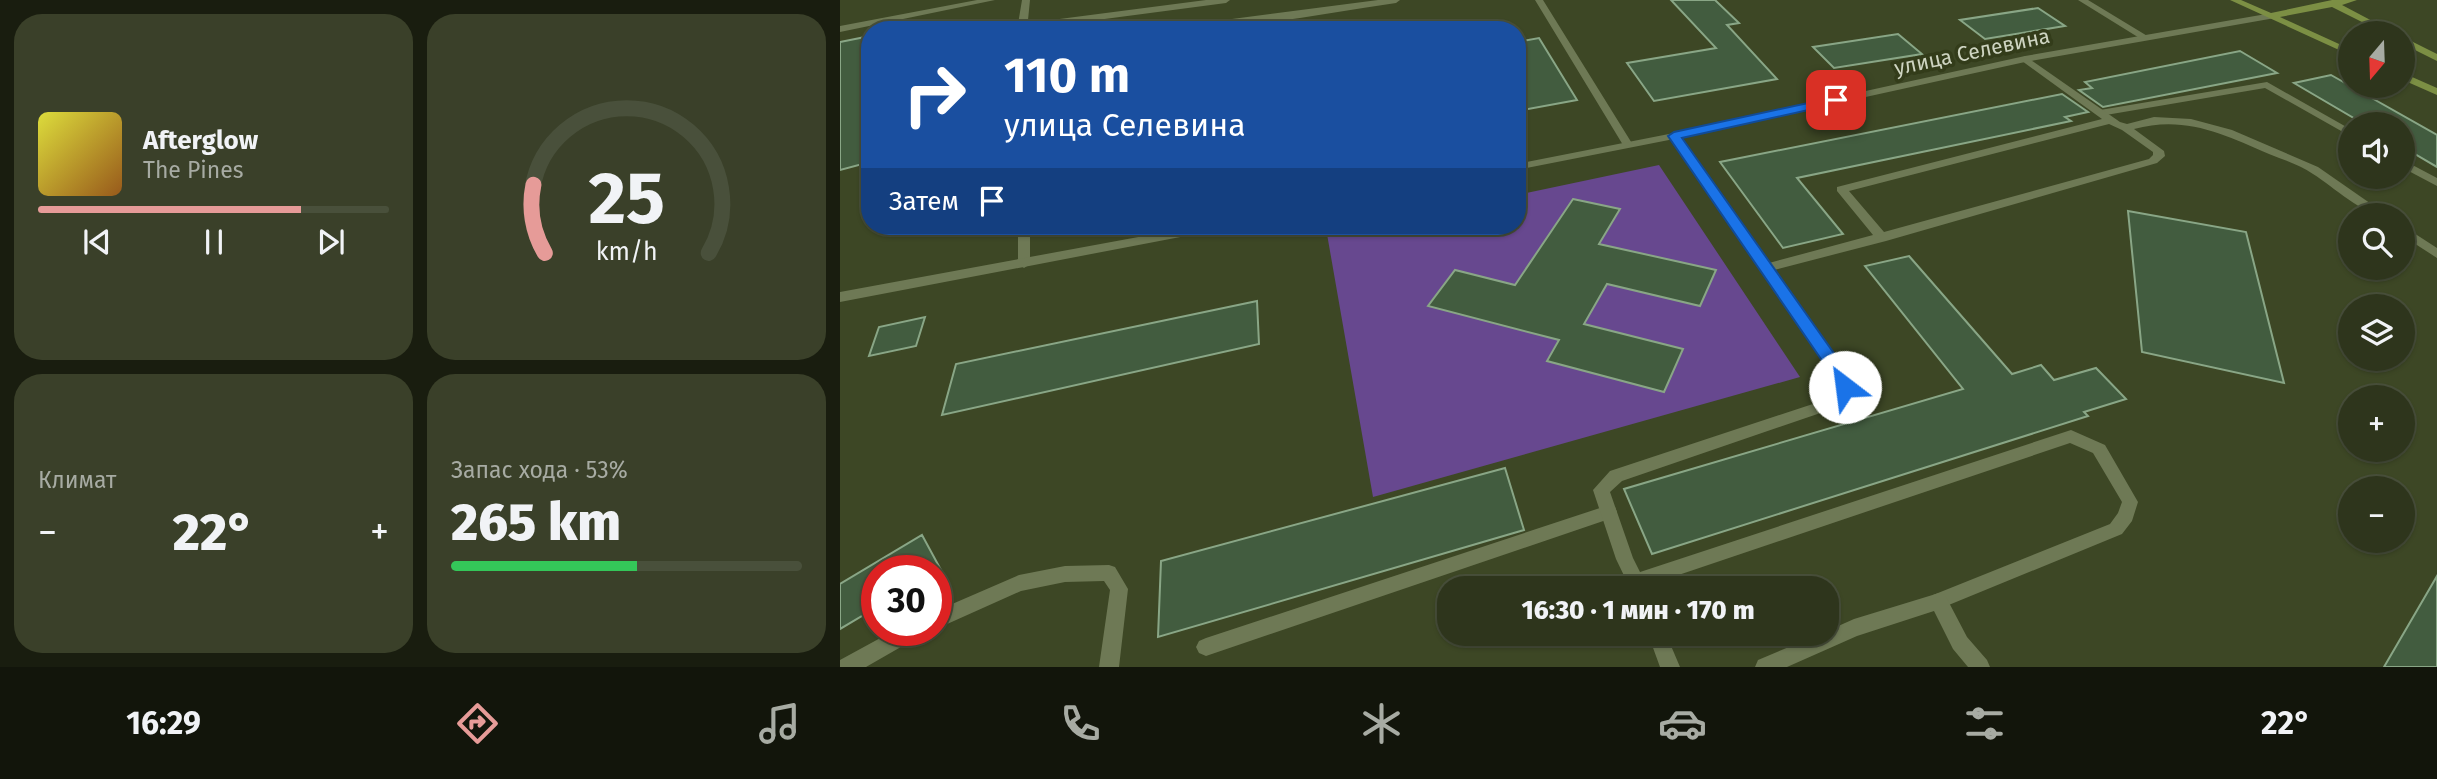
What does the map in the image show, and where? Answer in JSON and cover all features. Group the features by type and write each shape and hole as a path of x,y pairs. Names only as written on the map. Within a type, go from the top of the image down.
{"main road":[{"path":"2234,0 2338,46"},
{"path":"2272,16 2329,2 2353,0"},
{"path":"2329,2 2366,21"},
{"path":"2415,46 2437,58"},
{"path":"2415,82 2437,92"}],"street":[{"path":"882,21 991,0"},
{"path":"1022,21 1026,0"},
{"path":"1072,21 1226,0"},
{"path":"1249,21 1396,0"},
{"path":"1539,0 1628,145"},
{"path":"2082,0 2144,37"},
{"name":"улица Селевина","path":"1526,165 1674,136 2025,59 2272,16"},
{"path":"840,29 861,25"},
{"path":"1764,268 1882,238 1991,204 2153,160 2159,156 2158,151 2025,59"},
{"path":"1882,238 1841,189 2105,116 2267,85 2338,126"},
{"path":"2126,128 2154,120 2192,122 2228,132 2314,169 2364,203"},
{"path":"1634,576 1601,490 1616,476 1833,403 1845,387 1844,380 1674,136"},
{"path":"2415,170 2437,183"},
{"path":"1024,235 1024,264"},
{"path":"840,297 1171,235"},
{"path":"2415,238 2437,254"},
{"path":"1664,576 2071,436 2099,449 2130,502 2126,516 2116,528 1939,601 1854,628 1765,667"},
{"path":"1206,647 1609,512"},
{"path":"952,613 1019,583 1065,574 1109,573 1119,589 1109,667"},
{"path":"1939,601 1960,643 1980,667"},
{"path":"847,667 884,646"},
{"path":"1662,646 1670,667"}],"shaded area":[{"path":"1659,165 1800,377 1373,497 1327,235 1526,235 1526,193"}],"building":[{"path":"1671,0 1715,0 1739,23 1727,25 1777,79 1654,101 1627,63 1716,48"},
{"path":"2038,8 2065,26 1985,39 1960,20"},
{"path":"1898,34 1922,54 1834,68 1813,47"},
{"path":"861,38 861,164 840,170 840,42"},
{"path":"1539,38 1577,100 1526,109 1526,40"},
{"path":"2240,51 2277,73 2103,107 2079,90 2092,88 2085,82"},
{"path":"2331,75 2338,79 2338,98 2372,98 2396,112 2344,112 2294,83"},
{"path":"2062,94 2088,112 2065,117 2071,121 1797,178 1843,234 1783,248 1720,162"},
{"path":"2415,123 2437,135 2437,167 2415,154"},
{"path":"1573,199 1620,209 1599,244 1716,270 1700,306 1607,284 1584,324 1683,349 1664,392 1547,361 1559,340 1428,306 1455,270 1515,285"},
{"path":"2128,211 2246,232 2284,383 2142,352"},
{"path":"1909,256 2012,374 2041,365 2054,380 2096,368 2126,399 2084,412 2088,416 1652,554 1624,489 1963,389 1865,266"},
{"path":"1257,301 1259,344 942,415 956,364"},
{"path":"925,317 916,346 869,356 879,327"},
{"path":"1505,468 1524,530 1158,637 1161,561"},
{"path":"922,535 933,555 889,555"},
{"path":"861,571 861,617 840,629 840,584"},
{"path":"2437,576 2437,667 2384,667"}],"route":[{"path":"1836,100 1674,136 1844,380 1845,387"}]}
